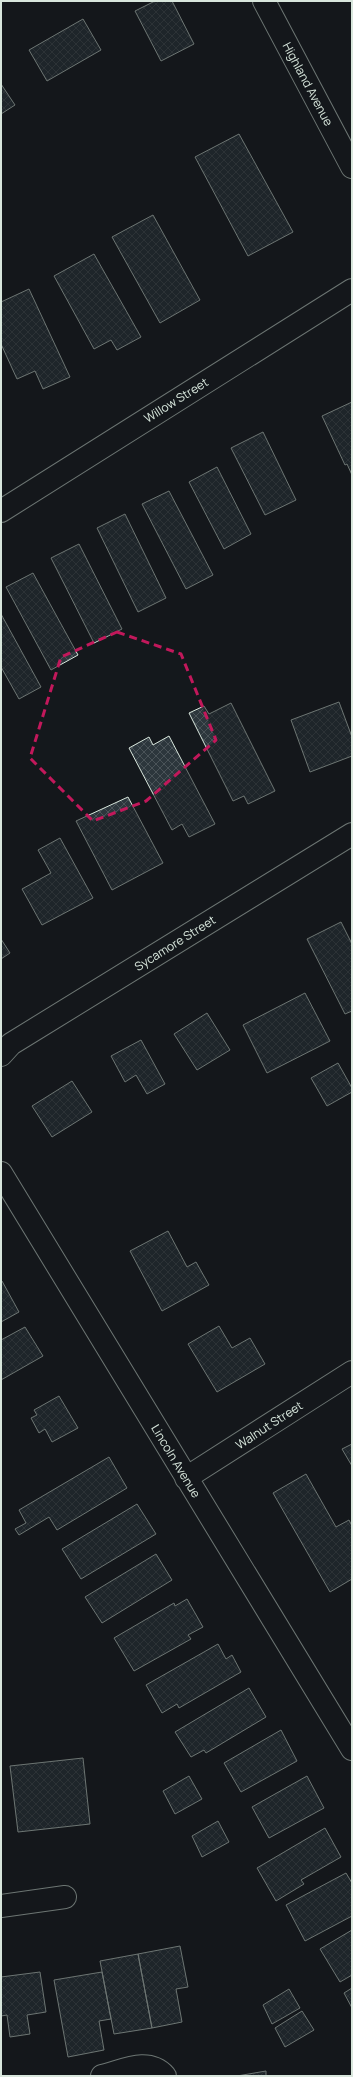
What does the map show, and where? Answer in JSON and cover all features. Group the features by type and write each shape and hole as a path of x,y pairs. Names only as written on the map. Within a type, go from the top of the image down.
{"street":[{"name":"Highland Avenue","path":"264,1 352,167"},
{"name":"Willow Street","path":"1,511 352,290"},
{"name":"Sycamore Street","path":"1,1055 11,1044 352,834"},
{"name":"Lincoln Avenue","path":"1,1173 352,1749"},
{"name":"Walnut Street","path":"186,1478 352,1372"},
{"path":"1,1906 65,1897"},
{"path":"102,2076 143,2065 154,2067 165,2076"}],"highlighted area":[{"path":"117,632 181,654 216,740 146,801 93,821 30,758 61,657"}],"building":[{"path":"155,1 172,1 194,44 161,61 135,11"},
{"path":"83,19 101,50 47,81 29,50"},
{"path":"1,84 15,105 1,114"},
{"path":"239,134 293,232 248,256 195,157"},
{"path":"153,215 200,300 160,323 112,237"},
{"path":"94,254 141,337 117,350 111,340 94,349 54,276"},
{"path":"29,289 70,377 43,389 35,371 17,379 1,344 1,302"},
{"path":"352,402 352,475 347,464 345,465 322,416"},
{"path":"263,432 296,500 265,515 231,448"},
{"path":"217,467 251,534 224,549 189,482"},
{"path":"169,491 213,575 186,589 142,504"},
{"path":"125,514 166,598 138,612 97,528"},
{"path":"79,544 122,629 94,643 51,558"},
{"path":"33,573 78,655 51,670 6,587"},
{"path":"1,614 41,687 19,699 1,667"},
{"path":"339,702 352,737 352,756 310,772 291,720"},
{"path":"231,703 275,791 248,804 244,796 233,801 189,713 204,706 209,714"},
{"path":"169,736 215,824 189,837 182,824 172,830 129,748 149,737 153,745"},
{"path":"128,797 163,863 112,890 76,821"},
{"path":"60,838 93,898 42,925 22,889 51,873 38,850"},
{"path":"341,922 352,944 352,1011 345,1014 307,939"},
{"path":"1,939 10,953 1,959"},
{"path":"305,993 330,1041 267,1073 243,1025"},
{"path":"207,1013 230,1050 197,1070 174,1034"},
{"path":"141,1040 165,1084 147,1094 136,1075 125,1082 111,1056"},
{"path":"338,1063 352,1088 352,1092 327,1106 311,1078"},
{"path":"72,1081 92,1112 52,1137 32,1106"},
{"path":"168,1231 187,1267 196,1262 209,1285 162,1311 130,1251"},
{"path":"2,1281 19,1312 1,1322 1,1282"},
{"path":"219,1326 232,1348 250,1338 265,1364 217,1392 188,1344"},
{"path":"25,1327 43,1356 1,1380 1,1340"},
{"path":"59,1396 78,1428 52,1442 45,1429 39,1433 31,1418 37,1415 34,1410"},
{"path":"352,1444 352,1466 342,1449"},
{"path":"109,1457 127,1488 57,1530 49,1517 19,1535 15,1529 26,1523 19,1510"},
{"path":"306,1474 336,1527 349,1520 352,1526 352,1579 330,1592 273,1493"},
{"path":"137,1504 156,1534 81,1579 62,1549"},
{"path":"156,1554 172,1580 102,1623 85,1597"},
{"path":"187,1599 203,1627 188,1635 191,1639 134,1671 114,1638 174,1603 175,1606"},
{"path":"218,1644 226,1659 232,1655 241,1672 179,1708 177,1704 162,1713 146,1685"},
{"path":"249,1688 266,1717 206,1753 204,1750 191,1757 175,1732"},
{"path":"281,1730 297,1761 241,1792 224,1763"},
{"path":"83,1758 90,1824 18,1832 10,1766"},
{"path":"189,1776 202,1799 175,1814 163,1791"},
{"path":"307,1776 324,1808 269,1838 252,1807"},
{"path":"218,1821 229,1842 202,1857 192,1836"},
{"path":"325,1828 341,1857 301,1880 304,1884 276,1901 257,1868"},
{"path":"346,1873 352,1883 352,1916 305,1941 286,1905"},
{"path":"352,1930 352,1975 340,1982 320,1949"},
{"path":"180,1946 188,1987 176,1989 182,2022 152,2028 138,1954"},
{"path":"138,1954 152,2028 114,2034 100,1961"},
{"path":"40,1972 46,2012 27,2015 30,2034 10,2037 7,2015 1,2016 1,1977"},
{"path":"102,1972 111,2019 99,2021 104,2050 68,2057 54,1980"},
{"path":"352,1988 352,2008 344,1993"},
{"path":"289,1989 300,2008 272,2024 263,2005"},
{"path":"302,2011 314,2030 285,2047 275,2028"},
{"path":"266,2071 266,2076 237,2076"}]}
